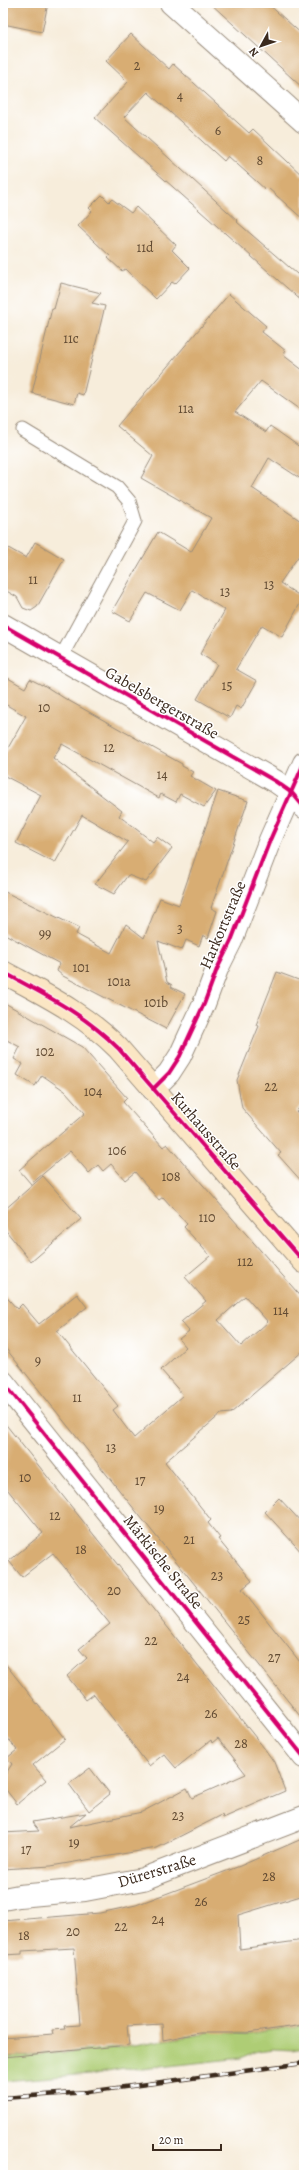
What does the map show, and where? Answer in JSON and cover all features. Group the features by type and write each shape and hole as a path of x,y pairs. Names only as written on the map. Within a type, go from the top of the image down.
{"street":[{"path":"171,3 304,122"},
{"name":"Gabelsbergerstraße","path":"3,626 275,781 298,800"},
{"name":"Harkortstraße","path":"153,1089 169,1073 183,1049 204,1004 217,969 231,941 270,840 298,800 304,763"},
{"name":"Kurhausstraße","path":"3,972 66,1006 99,1029 304,1262"},
{"name":"Märkische Straße","path":"3,1382 304,1757"},
{"name":"Dürerstraße","path":"3,1899 19,1896 85,1890 143,1879 304,1817"}],"lane":[{"path":"23,430 117,487 129,501 135,521 60,658"}],"green space":[{"path":"304,2025 304,2048 292,2050 274,2049 258,2051 241,2058 142,2069 124,2068 90,2074 3,2081 4,2057 108,2049 216,2032 246,2034"}],"building":[{"path":"3,3 48,3 42,32 3,24"},
{"path":"210,3 267,3 304,36 304,89"},
{"path":"131,34 169,69 173,64 249,133 253,129 304,177 304,220 268,188 266,190 228,156 224,161 148,92 124,117 238,221 237,222 304,280 304,303 95,118 128,82 106,61"},
{"path":"102,195 109,202 112,199 131,213 136,207 176,245 172,250 190,268 175,284 172,282 156,299 125,269 122,271 108,258 110,256 78,226 92,211 89,208"},
{"path":"61,283 101,293 92,303 105,306 83,395 77,393 74,404 32,393 52,308 54,309"},
{"path":"229,294 266,326 262,332 286,351 283,355 304,371 304,412 261,381 235,412 266,432 270,426 304,450 304,481 269,458 252,488 304,523 304,548 280,583 303,598 282,637 262,625 236,669 257,681 241,709 236,706 230,718 197,699 217,664 200,654 225,610 192,590 180,610 147,593 130,621 112,611 158,532 191,552 211,518 141,478 153,456 117,426"},
{"path":"35,542 64,559 37,607 31,611 23,608 17,597 3,589 3,545 26,558"},
{"path":"3,675 25,688 30,679 42,684 64,698 182,764 182,766 193,772 190,776 216,791 204,807 180,794 176,802 161,794 159,798 62,744 53,758 122,811 119,816 153,842 157,837 172,848 146,882 128,875 114,894 95,884 128,842 82,815 55,863 16,843 41,795 3,775 3,757 26,716 3,703"},
{"path":"218,791 248,801 211,908 217,911 208,938 203,935 199,946 186,940 182,950 158,941 167,982 172,985 171,987 185,994 166,1029 63,976 57,971 60,964 3,933 3,891 79,928 76,934 111,953 126,924 144,938 160,898 179,905"},
{"path":"277,972 304,982 304,1104 296,1111 304,1120 304,1184 278,1155 281,1153 242,1108 237,1080 259,1026 256,1025"},
{"path":"3,1002 82,1047 127,1098 123,1102 163,1147 167,1144 304,1300 304,1350 231,1413 221,1414 165,1462 211,1520 208,1523 220,1538 218,1539 252,1581 242,1589 304,1667 304,1721 3,1345 3,1293 17,1309 22,1304 39,1324 77,1294 87,1307 57,1331 118,1406 113,1410 134,1438 183,1395 161,1370 186,1347 179,1339 189,1331 181,1322 206,1301 185,1277 210,1256 184,1227 187,1224 163,1197 159,1200 135,1172 125,1180 111,1164 103,1171 98,1165 89,1173 70,1151 31,1184 19,1170 85,1113 65,1091 42,1075 35,1086 17,1075 23,1064 14,1059 20,1047 3,1038","holes":["245,1296 268,1322 241,1346 218,1320"]},
{"path":"43,1176 81,1219 31,1262 3,1227 3,1211"},
{"path":"3,1421 264,1748 274,1762 285,1791 223,1818 222,1815 157,1848 51,1866 3,1869 3,1833 39,1831 32,1822 86,1813 69,1827 142,1812 187,1788 192,1798 246,1774 218,1738 212,1743 211,1740 176,1768 164,1754 149,1766 94,1694 86,1700 67,1676 87,1658 79,1649 110,1624 53,1553 22,1577 9,1561 43,1533 3,1484"},
{"path":"279,1498 304,1525 304,1555 265,1512"},
{"path":"3,1661 65,1739 33,1765 46,1780 17,1804 3,1786 3,1778 12,1764 7,1758 17,1750 3,1732"},
{"path":"90,1768 110,1794 89,1811 69,1784"},
{"path":"304,1838 304,1895 238,1915 240,1949 304,1940 304,2025 247,2033 199,2033 163,2040 162,2024 127,2026 129,2045 4,2057 3,2038 53,2034 52,2030 65,2029 64,2026 80,2025 74,1948 22,1951 22,1954 3,1955 3,1921 100,1913 136,1905 240,1866"}],"railway":[{"path":"3,2098 87,2092 304,2063"}],"cycle path":[{"path":"3,625 275,781 292,793 304,807"},
{"path":"153,1089 169,1073 180,1056 204,1004 217,969 231,941 270,840 304,763"},
{"path":"3,972 49,997 77,1015 118,1048 304,1262"},
{"path":"3,1382 304,1757"}]}
